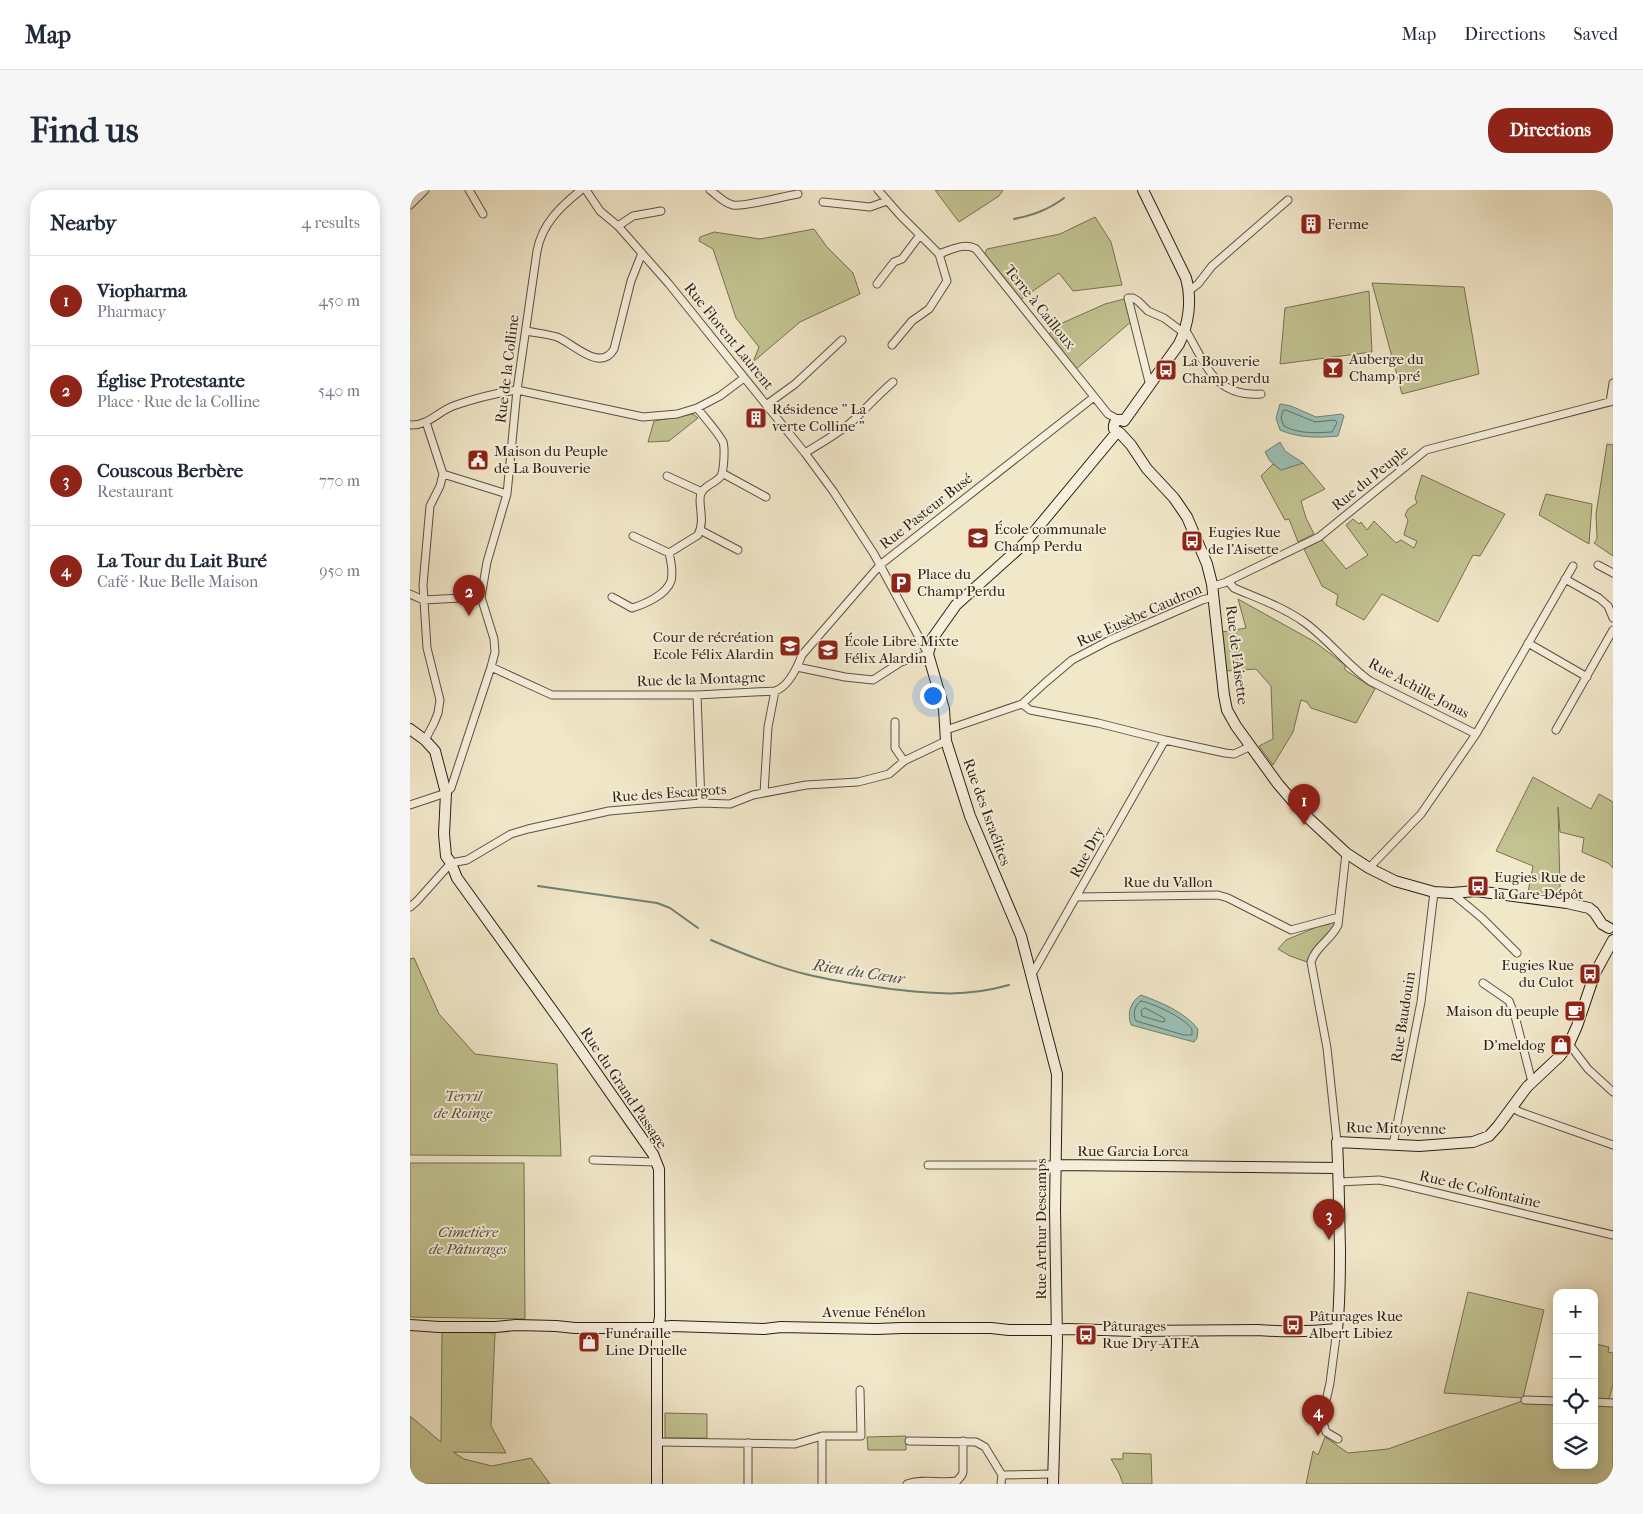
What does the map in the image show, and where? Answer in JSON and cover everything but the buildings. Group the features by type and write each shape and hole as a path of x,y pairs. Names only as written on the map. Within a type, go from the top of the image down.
{"street":[{"path":"410,206 425,190"},
{"path":"469,190 483,214"},
{"name":"Rue de la Colline","path":"446,794 451,788 492,667 495,652 494,639 481,597 487,562 507,494 517,390 539,240 553,215 581,190"},
{"name":"Rue Florent Laurent","path":"586,190 600,210 618,226 659,272 805,453 833,491 880,565"},
{"path":"878,190 939,254 947,281 929,309 912,321 892,346"},
{"path":"928,654 932,639 956,605 1025,543 1120,427 1179,344 1185,331 1190,290 1143,190"},
{"path":"410,191 418,196"},
{"path":"714,191 733,205 756,203 798,194"},
{"path":"823,202 870,207 887,200"},
{"path":"1190,290 1198,284 1212,266 1288,200"},
{"path":"618,226 633,216 661,211"},
{"path":"877,284 894,262 902,259 920,235"},
{"name":"Terre à Cailloux","path":"939,254 964,245 976,249 1108,414 1109,420 1120,427"},
{"path":"526,331 558,338 578,351 591,356 605,358 609,356 614,348 630,282 642,253"},
{"path":"1150,387 1128,298 1138,301 1148,311 1185,331 1216,380 1231,390 1246,395 1261,394"},
{"path":"766,405 795,384 842,340"},
{"path":"410,425 419,426 454,405 517,390 643,417 677,414 697,408 720,396 744,378"},
{"path":"805,453 844,428 894,382"},
{"path":"1612,402 1613,383"},
{"name":"Rue Pasteur Busé","path":"797,667 802,655 880,565 1094,398"},
{"name":"Rue du Peuple","path":"1213,586 1228,581 1319,537 1426,450 1612,402"},
{"path":"669,553 698,535 702,524 700,495 704,488 720,477 724,468 724,443 697,408"},
{"path":"425,740 438,713 440,700 427,648 423,586 430,506 440,486 443,474 426,422"},
{"name":"Rue de l'Aisette","path":"1120,427 1146,469 1174,498 1185,513 1207,564 1213,586 1226,706 1236,726 1278,784 1304,814 1346,854 1368,868 1395,881 1434,892 1476,891 1567,903 1588,908 1612,932"},
{"path":"722,473 766,497"},
{"path":"443,474 507,494"},
{"path":"667,476 702,492"},
{"path":"700,530 738,550"},
{"path":"633,536 669,553"},
{"path":"612,597 632,608 642,605 661,593 670,583 672,575 669,553"},
{"path":"880,565 928,654"},
{"path":"1598,565 1613,573"},
{"path":"1368,868 1421,814 1476,734 1573,566"},
{"path":"1565,579 1599,598 1608,606 1613,618"},
{"name":"Rue Achille Jonas","path":"1228,581 1234,588 1288,612 1302,621 1370,681 1476,734"},
{"path":"410,594 423,600 481,597"},
{"name":"Rue Eusèbe Caudron","path":"946,730 1022,704 1072,660 1110,640 1202,600 1214,597"},
{"path":"1556,730 1613,630"},
{"path":"1528,643 1587,677"},
{"path":"797,667 873,680 901,662 928,654"},
{"name":"Rue des Israélites","path":"928,654 944,709 946,741 970,816 1021,936 1032,976"},
{"name":"Rue de la Montagne","path":"492,667 552,695 697,695 775,691 782,689 797,667"},
{"path":"764,792 768,727 775,691"},
{"path":"697,695 701,803"},
{"path":"1022,704 1030,710 1098,723 1165,740 1234,754 1251,746"},
{"path":"894,722 895,748 904,761"},
{"path":"410,729 425,740 435,751 446,794 444,834 446,856 451,863 418,901 410,907"},
{"name":"Rue Dry","path":"1032,976 1165,740"},
{"name":"Rue des Escargots","path":"451,863 467,860 511,834 609,811 701,803 730,804 764,792 806,785 858,782 889,774 904,761 946,741"},
{"path":"410,805 446,794"},
{"path":"1338,1439 1326,1432 1322,1419 1330,1383 1340,1294 1337,1142 1332,1086 1312,962 1313,955 1335,930 1339,917 1346,854"},
{"name":"Rue du Grand Passage","path":"451,863 457,878 569,1033 653,1154 659,1169 660,1317 657,1336 657,1484"},
{"name":"Rue Baudouin","path":"1393,1145 1421,1002 1434,892"},
{"path":"1452,893 1482,918 1516,953"},
{"name":"Rue du Vallon","path":"1077,897 1218,895 1228,898 1291,930 1339,917"},
{"name":"Rue Mitoyenne","path":"1337,1142 1419,1146 1477,1141 1492,1133 1532,1082 1560,1056 1569,1044 1577,1028 1595,973 1612,932"},
{"name":"Rue Arthur Descamps","path":"1032,976 1057,1074 1057,1329 1053,1479"},
{"path":"1483,983 1509,1000 1532,1082"},
{"path":"1569,1044 1588,1069 1613,1092"},
{"path":"1511,1107 1520,1112 1613,1145"},
{"path":"593,1160 656,1162"},
{"name":"Rue Garcia Lorca","path":"928,1165 1338,1168"},
{"name":"Rue de Colfontaine","path":"1339,1182 1379,1180 1395,1183 1613,1235"},
{"name":"Avenue Fénélon","path":"410,1325 439,1327 525,1325 575,1328 1100,1329 1127,1331 1202,1329 1296,1332 1337,1329"},
{"path":"657,1442 795,1444 822,1436 861,1436 860,1390"},
{"path":"1525,1400 1553,1401"},
{"path":"1598,1402 1613,1403"},
{"path":"822,1436 822,1484"},
{"path":"909,1441 963,1441 983,1444 1002,1475 1002,1484"},
{"path":"907,1484 914,1482 957,1481 962,1475 963,1441"},
{"path":"748,1443 748,1484"},
{"path":"1002,1475 1053,1479"}],"green space":[{"path":"935,190 1003,190 999,196 959,222"},
{"path":"1095,217 1111,242 1122,285 1073,291 1059,273 1020,300 984,255 987,249 1060,234"},
{"path":"814,229 827,247 853,273 860,294 800,322 753,362 759,347 736,318 713,249 699,241 700,237 714,232 760,239"},
{"path":"1372,283 1464,287 1479,374 1402,394"},
{"path":"1369,291 1372,352 1280,364 1285,308"},
{"path":"1128,298 1133,320 1075,370 1049,334 1060,324 1105,304"},
{"path":"693,414 698,418 669,441 648,442 654,421"},
{"path":"1607,444 1613,445 1613,556 1594,543 1597,539 1596,514"},
{"path":"1303,463 1325,489 1301,501 1306,518 1314,534 1298,542 1289,519 1285,520 1261,476 1273,464 1281,470"},
{"path":"1422,475 1505,514 1480,556 1473,555 1438,622 1382,594 1364,620 1336,605 1338,595 1322,586 1304,549 1322,540 1346,569 1368,555 1346,525 1353,519 1359,524 1361,522 1367,530 1374,521 1396,543 1401,540 1414,548 1417,541 1404,535 1408,520 1405,515 1408,509 1417,503 1415,498"},
{"path":"1546,494 1592,504 1589,544 1539,515"},
{"path":"1238,599 1315,642 1345,665 1345,670 1375,689 1356,723 1311,708 1307,702 1301,700 1293,732 1273,765 1259,746 1273,739 1271,686 1256,669 1226,671 1222,632 1246,628"},
{"path":"1533,777 1591,809 1599,794 1613,802 1613,868 1608,863 1582,852 1584,838 1560,832 1558,807 1559,897 1528,892 1533,866 1496,851"},
{"path":"1331,921 1336,923 1332,931 1330,930 1312,950 1307,962 1278,949 1286,940 1317,927 1330,924"},
{"name":"Terril de Roinge","path":"414,958 439,1014 475,1054 557,1064 561,1156 410,1155 410,959"},
{"name":"Cimetière de Pâturages","path":"410,1163 524,1163 525,1319 410,1317"},
{"path":"1468,1292 1544,1310 1523,1398 1444,1393"},
{"path":"442,1331 495,1333 491,1426 506,1453 453,1452 464,1459 492,1466 531,1458 550,1484 410,1484 410,1416 441,1442"},
{"path":"1598,1344 1609,1347 1608,1352 1613,1353 1613,1385 1608,1402 1598,1401"},
{"path":"1525,1400 1553,1402 1553,1469 1598,1469 1598,1404 1613,1404 1613,1484 1306,1484 1313,1451 1318,1455 1325,1437 1348,1453 1388,1449"},
{"path":"665,1413 707,1414 707,1438 665,1438"},
{"path":"906,1436 906,1450 868,1450 867,1437"},
{"path":"1123,1453 1151,1454 1152,1484 1123,1484 1111,1459 1123,1459"}],"water":[{"path":"1280,404 1291,406 1316,417 1342,414 1344,416 1338,436 1308,437 1280,430 1276,418"},
{"path":"1280,442 1285,451 1303,463 1281,470 1270,461 1265,452"},
{"path":"1141,995 1172,1008 1193,1023 1198,1029 1197,1038 1194,1042 1131,1025 1130,1008"}],"waterway":[{"path":"1014,219 1040,212 1064,198"},
{"name":"Rieu du Cœur","path":"538,886 657,903 670,908 698,928"},
{"name":"Rieu du Cœur","path":"711,940 793,971 858,984 936,993 964,993 1009,985"}],"place":[{"name":"Ferme","path":"1311,224"},
{"name":"Auberge du Champ pré","path":"1333,368"},
{"name":"La Bouverie Champ perdu","path":"1166,370"},
{"name":"Résidence \" La verte Colline \"","path":"756,418"},
{"name":"Maison du Peuple de La Bouverie","path":"478,460"},
{"name":"École communale Champ Perdu","path":"978,538"},
{"name":"Eugies Rue de l'Aisette","path":"1192,541"},
{"name":"Place du Champ Perdu","path":"901,583"},
{"name":"Église Protestante","path":"469,616"},
{"name":"Cour de récréation Ecole Félix Alardin","path":"790,646"},
{"name":"École Libre Mixte Félix Alardin","path":"828,650"},
{"name":"Viopharma","path":"1304,825"},
{"name":"Eugies Rue de la Gare-Dépôt","path":"1478,886"},
{"name":"Eugies Rue du Culot","path":"1590,974"},
{"name":"Maison du peuple","path":"1575,1011"},
{"name":"D'meldog","path":"1561,1045"},
{"name":"Couscous Berbère","path":"1329,1240"},
{"name":"Pâturages Rue Albert Libiez","path":"1293,1325"},
{"name":"Pâturages Rue Dry-ATEA","path":"1086,1335"},
{"name":"Funéraille Line Druelle","path":"589,1342"},
{"name":"La Tour du Lait Buré","path":"1318,1436"}]}
